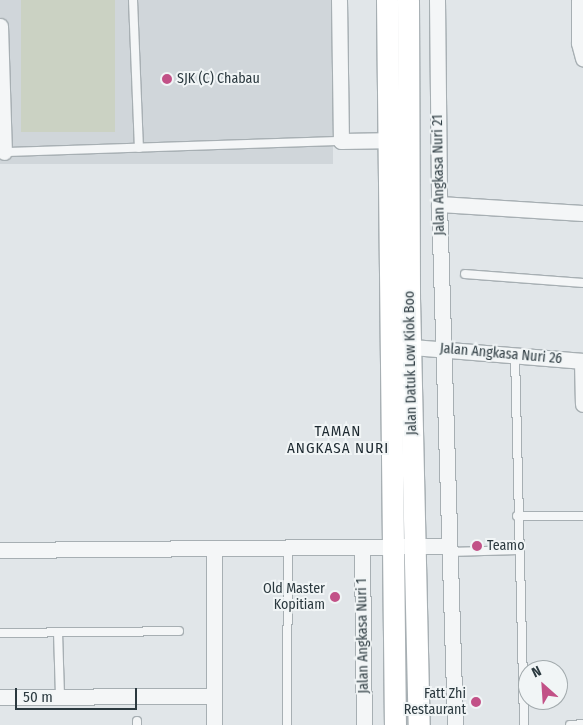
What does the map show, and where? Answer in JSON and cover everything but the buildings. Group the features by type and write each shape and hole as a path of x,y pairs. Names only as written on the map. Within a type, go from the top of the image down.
{"main road":[{"name":"Jalan Datuk Low Kiok Boo","path":"387,0 398,140 410,346 419,725"},
{"name":"Jalan Datuk Low Kiok Boo","path":"396,725 389,345 398,140 408,0"}],"street":[{"path":"339,0 341,141 398,140"},
{"name":"Jalan Angkasa Nuri 21","path":"437,0 439,204 455,725"},
{"path":"579,0 579,43 583,58"},
{"path":"0,26 4,152"},
{"path":"439,204 583,213"},
{"name":"Jalan Angkasa Nuri 26","path":"389,345 582,361"},
{"path":"582,361 583,404"},
{"path":"0,550 393,546 449,549"},
{"name":"Jalan Angkasa Nuri 1","path":"362,547 364,725"},
{"path":"214,548 214,725"},
{"path":"0,697 60,694 214,696"}],"lane":[{"path":"133,0 139,148"},
{"path":"4,152 341,141"},
{"path":"465,274 583,283"},
{"path":"514,355 524,725"},
{"path":"517,516 583,516"},
{"path":"287,725 288,547"},
{"path":"449,549 519,550"},
{"path":"0,633 179,631"},
{"path":"58,632 60,694"},
{"path":"570,725 583,724"}],"shaded area":[{"name":"SJK (C) Chabau","path":"0,0 333,0 333,164 0,164"}],"green space":[{"path":"21,0 115,0 115,132 21,132"}],"place":[{"name":"SJK (C) Chabau","path":"167,79"},
{"name":"Teamo","path":"477,546"},
{"name":"Old Master Kopitiam","path":"335,597"},
{"name":"Fatt Zhi Restaurant","path":"476,702"}],"district":[{"name":"TAMAN ANGKASA NURI","path":"338,440"}]}
